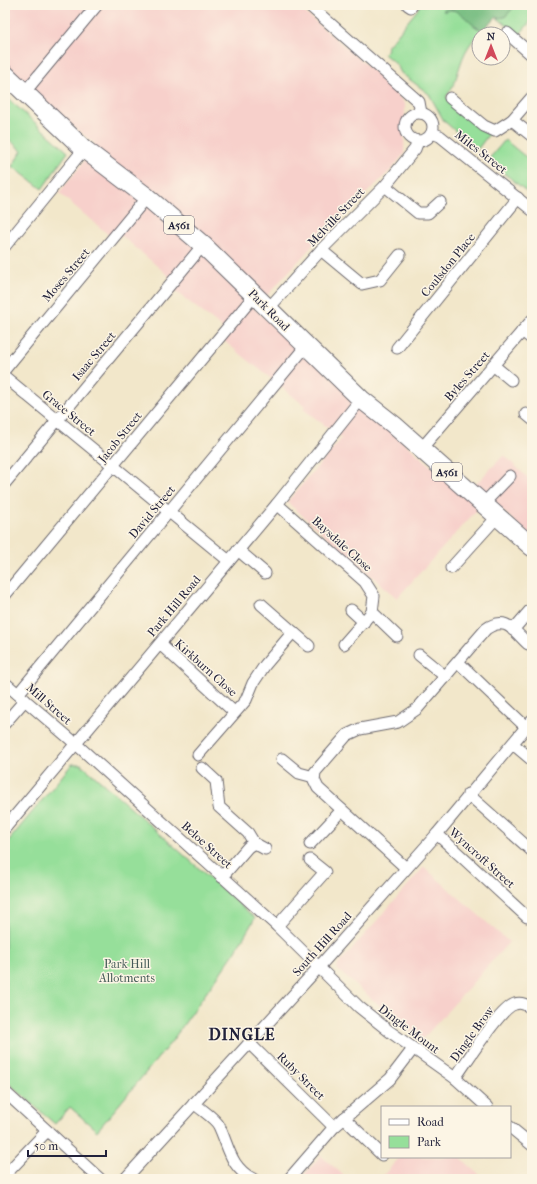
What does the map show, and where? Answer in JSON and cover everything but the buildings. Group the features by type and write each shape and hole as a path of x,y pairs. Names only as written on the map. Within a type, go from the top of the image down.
{"highway":[{"name":"Park Road","path":"5,74 84,149 147,197 203,245 360,399 484,503 532,547"}],"street":[{"path":"24,93 97,5"},
{"path":"309,5 419,102 421,113"},
{"path":"408,5 411,7 412,5"},
{"path":"511,37 532,55"},
{"path":"450,98 484,126 495,132 512,120 532,97"},
{"path":"418,141 410,137 405,126 411,115 421,113 425,114 432,121 432,133"},
{"path":"512,120 532,136"},
{"name":"Melville Street","path":"268,310 322,250 384,186 415,149 418,141 427,138 432,133"},
{"name":"Miles Street","path":"432,133 440,136 532,210"},
{"path":"5,246 84,149"},
{"path":"384,186 418,213 428,212 440,202"},
{"name":"Moses Street","path":"5,369 147,197"},
{"name":"Coulsdon Place","path":"397,348 518,198"},
{"name":"Isaac Street","path":"5,483 203,245"},
{"path":"322,250 362,284 380,280 400,255"},
{"name":"Jacob Street","path":"5,595 254,296"},
{"name":"Byles Street","path":"421,449 532,320"},
{"path":"522,331 532,339"},
{"name":"David Street","path":"5,723 22,697 169,512 306,346"},
{"path":"493,365 511,380"},
{"name":"Grace Street","path":"5,377 228,561"},
{"name":"Park Hill Road","path":"5,828 277,504 360,399"},
{"path":"484,503 510,476"},
{"name":"Baysdale Close","path":"277,504 365,582 374,596 372,612"},
{"path":"451,568 498,516"},
{"path":"238,550 265,573"},
{"path":"261,604 309,646"},
{"path":"513,630 532,608"},
{"path":"350,610 364,622"},
{"path":"344,644 372,612 397,636"},
{"path":"406,868 318,788 314,777 315,772 347,735 360,729 398,722 417,709 459,663 486,629 492,625 499,623 507,624 528,644"},
{"name":"Kirkburn Close","path":"198,755 246,700 253,683 265,664 293,632"},
{"name":"Kirkburn Close","path":"160,644 234,712"},
{"path":"419,655 446,677"},
{"path":"459,663 529,724"},
{"name":"Mill Street","path":"5,683 76,744"},
{"name":"South Hill Road","path":"125,1179 318,968 437,834 468,794 529,724"},
{"name":"Beloe Street","path":"76,744 277,926 318,968"},
{"path":"513,744 532,760"},
{"path":"282,759 299,773 314,777"},
{"path":"202,768 216,781 219,807 248,833 254,842 265,849"},
{"path":"468,794 532,851"},
{"path":"310,844 342,810"},
{"name":"Wyncroft Street","path":"437,834 527,917"},
{"path":"222,877 248,846 254,842"},
{"path":"277,926 325,872 310,860"},
{"name":"Dingle Mount","path":"318,968 359,1007 413,1049 455,1078 486,1106"},
{"name":"Dingle Brow","path":"455,1078 499,1017 508,1007 521,1003 532,1009"},
{"name":"Ruby Street","path":"249,1043 334,1127"},
{"path":"289,1179 334,1127 390,1079 413,1049"},
{"path":"5,1092 97,1178"},
{"path":"194,1103 218,1125 227,1150 242,1173 253,1179"},
{"path":"344,1118 381,1153"},
{"path":"511,1128 532,1145"},
{"path":"5,1174 47,1131"}],"shaded area":[{"path":"5,5 296,5 390,85 405,104 404,154 391,170 322,235 255,309 464,496 504,455 532,482 532,537 494,503 476,511 397,598 287,502 342,438 303,409 305,406 223,340 222,328 173,289 170,277 122,236 110,236 59,193 85,160 95,144 39,99 5,64"},
{"path":"424,867 509,942 421,1041 338,970 337,966"},
{"path":"321,1156 348,1179 300,1179"},
{"path":"399,1158 461,1158 484,1179 380,1179"}],"green space":[{"path":"419,5 532,5 532,20 519,35 511,29 511,26 508,26 496,17 487,26 471,26 471,43 465,52 454,85 446,97 489,134 477,150 444,121 429,94 401,73 397,65 384,54 388,49 387,47 418,9"},
{"path":"446,5 516,5 505,17 496,17 487,26 475,26 456,11 443,11"},
{"path":"5,96 68,152 42,189 12,166 22,151 5,136"},
{"path":"505,140 532,162 532,196 488,160"},
{"name":"Park Hill Allotments","path":"72,764 81,764 255,918 235,952 172,1041 97,1131 70,1107 55,1124 5,1080 5,845"}],"district":[{"name":"DINGLE","path":"242,1034"}]}
